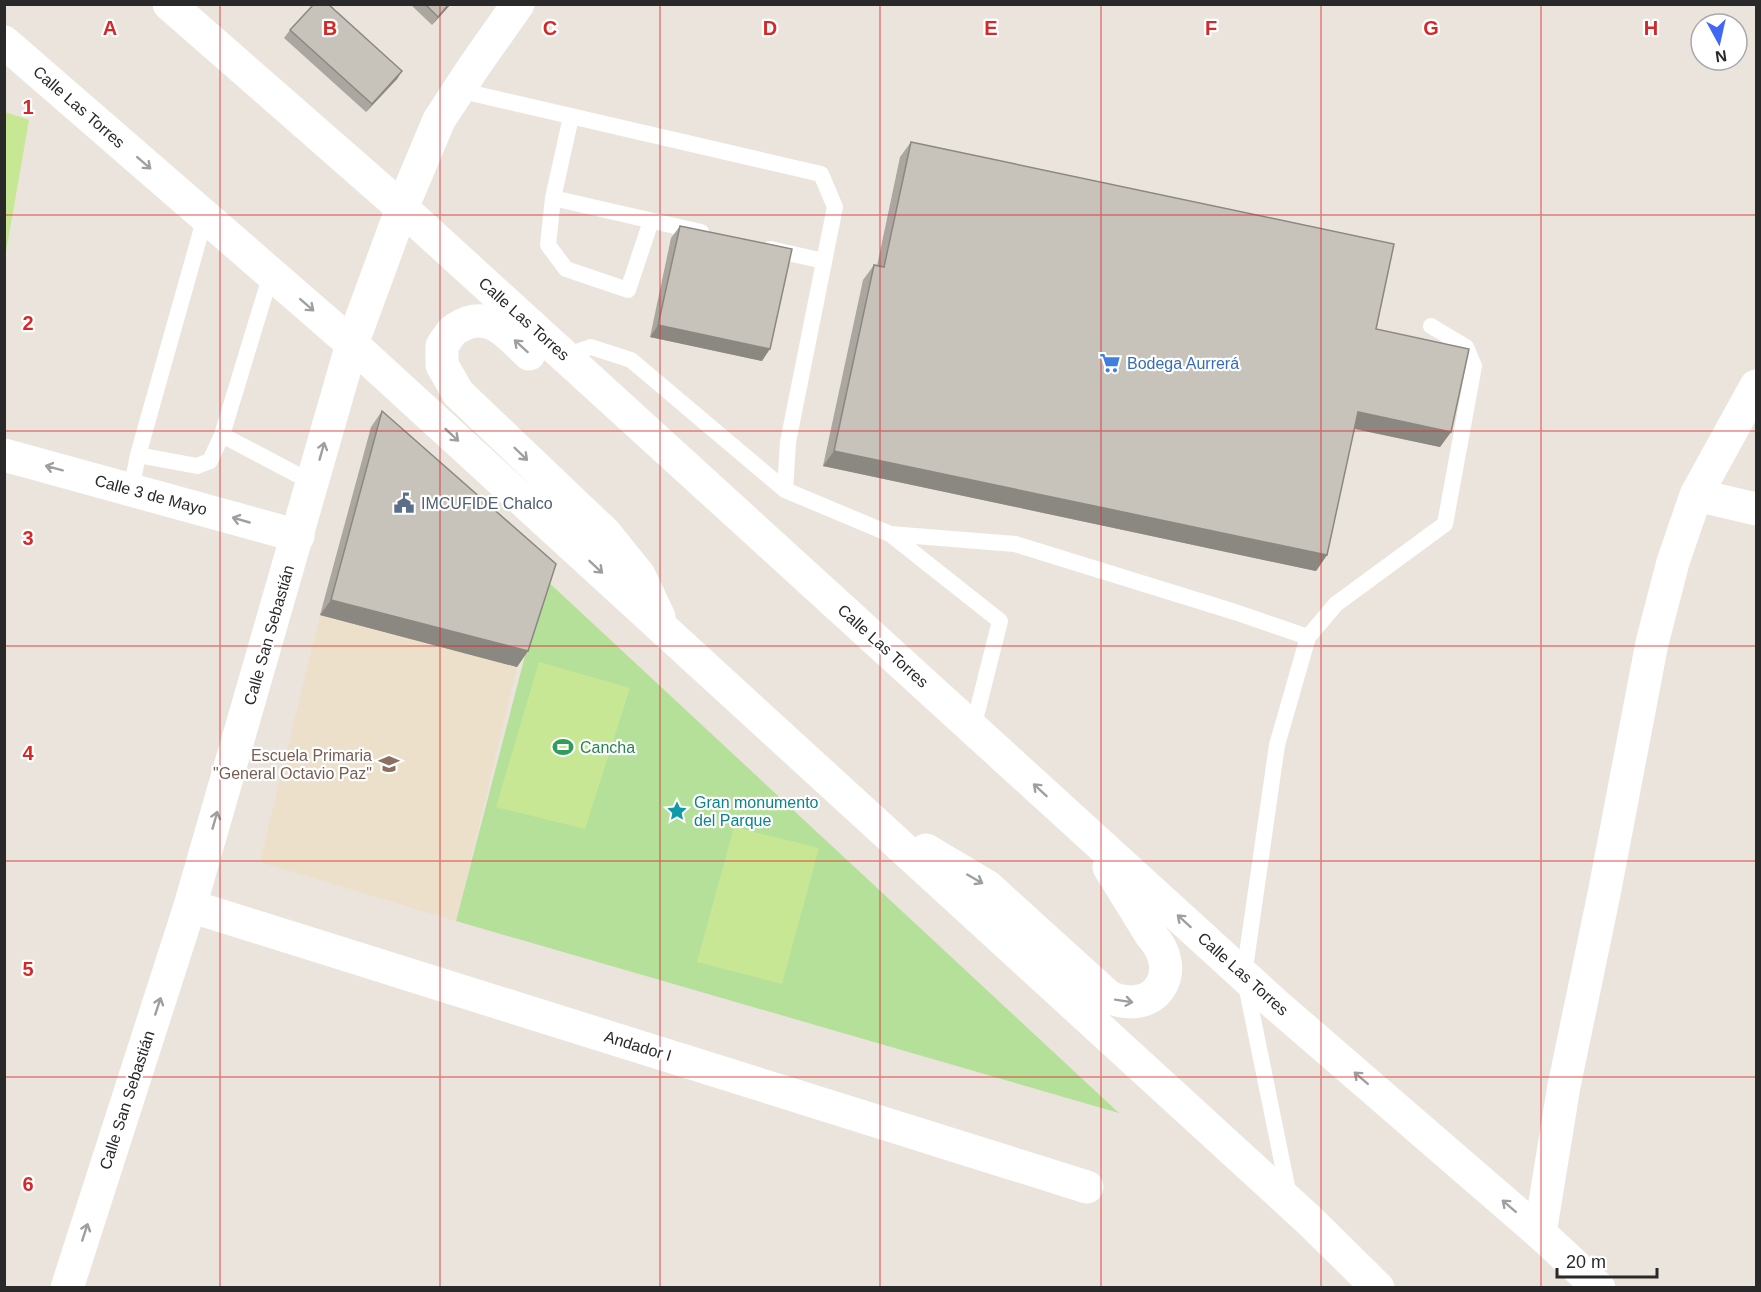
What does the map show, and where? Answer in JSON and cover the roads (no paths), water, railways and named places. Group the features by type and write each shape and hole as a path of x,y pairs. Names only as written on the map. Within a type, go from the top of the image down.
{"main road":[{"name":"Calle Las Torres","path":"169,4 402,208 1244,975 1599,1287"},
{"name":"Calle San Sebastián","path":"67,1287 190,906 352,344 402,208 439,120 518,4"},
{"name":"Calle Las Torres","path":"4,42 352,344 1290,1203 1378,1287"},
{"path":"606,394 559,381 498,325 479,320 456,328 442,346 442,365 458,393 606,534 639,575 666,631"},
{"path":"1540,1233 1564,1086 1604,894 1652,643 1673,562 1696,495 1756,386"},
{"name":"Calle 3 de Mayo","path":"4,455 298,536"},
{"path":"1696,495 1756,509"},
{"path":"870,818 988,887 1109,997 1121,1002 1133,1003 1156,992 1167,969 1166,956 1086,832"},
{"name":"Andador I","path":"190,906 1087,1187"}],"lane":[{"path":"458,90 820,174 835,207 788,442 785,490"},
{"path":"571,117 553,198 548,245 566,269 628,290 651,221"},
{"path":"553,198 720,237"},
{"path":"131,490 138,455 206,217"},
{"path":"755,245 824,261"},
{"path":"138,455 197,466 210,461 222,435 271,274"},
{"path":"1290,1203 1244,975 1277,745 1308,637 1336,604 1445,524 1474,366 1466,346 1431,326"},
{"path":"564,356 591,347 631,360 785,490 890,534 1000,621 973,728"},
{"path":"222,435 313,483"},
{"path":"890,534 1015,544 1308,637"}],"place":[{"name":"Bodega Aurrerá","path":"1110,363"},
{"name":"IMCUFIDE Chalco","path":"404,503"},
{"name":"Cancha","path":"563,747"},
{"name":"Escuela Primaria \"General Octavio Paz\"","path":"389,764"},
{"name":"Gran monumento del Parque","path":"677,811"}]}
